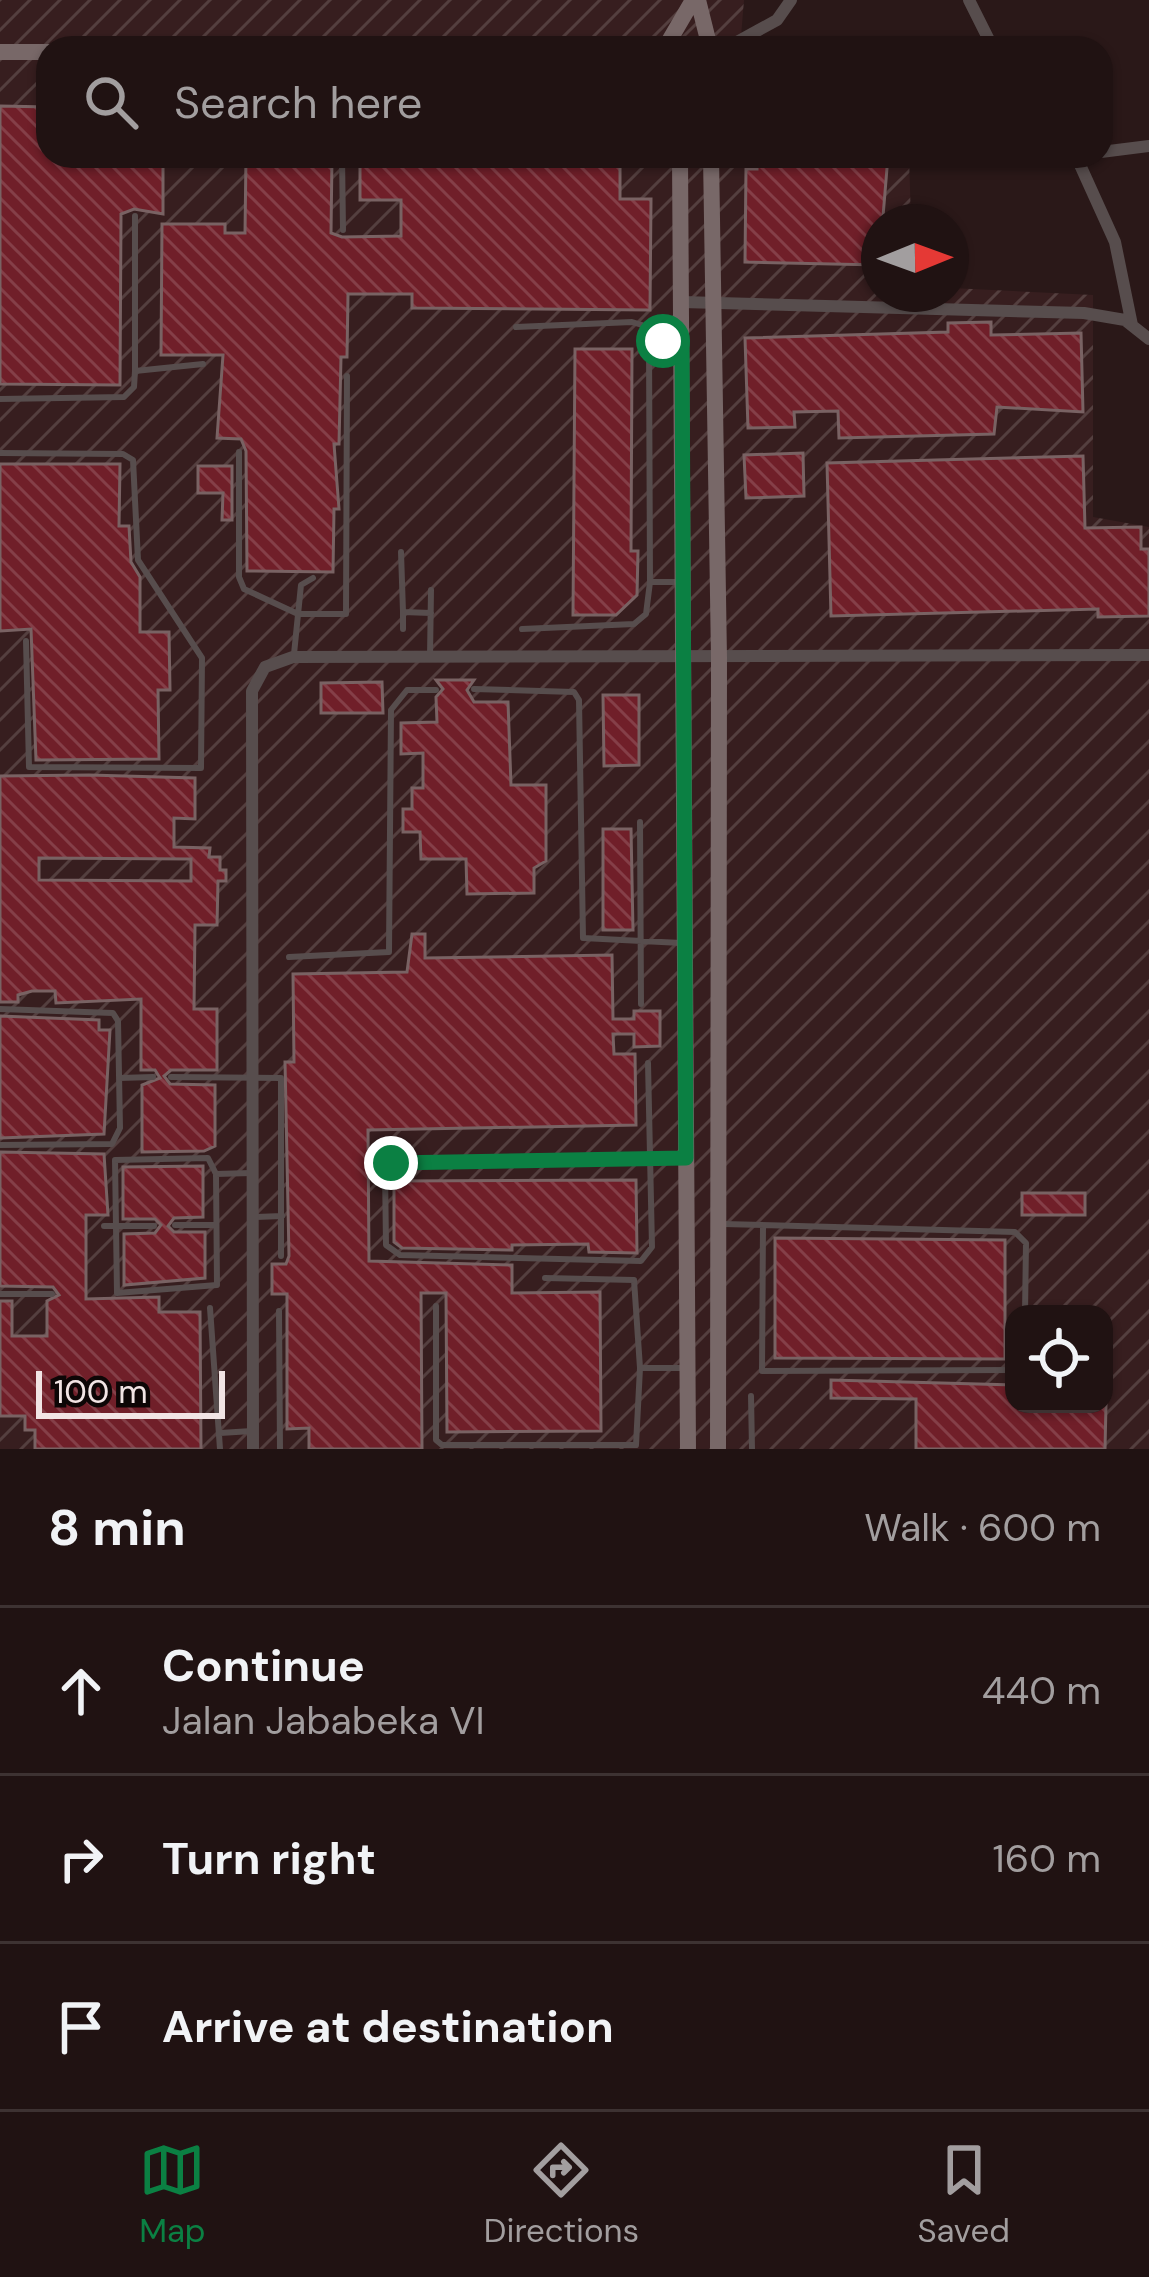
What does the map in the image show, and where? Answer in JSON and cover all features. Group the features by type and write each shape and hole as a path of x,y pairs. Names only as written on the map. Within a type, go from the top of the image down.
{"street":[{"path":"672,36 695,0"},
{"path":"695,0 706,36"},
{"path":"748,36 777,20 791,0"},
{"path":"969,0 987,36"},
{"path":"0,52 36,52"},
{"path":"1113,150 1149,146"},
{"path":"680,168 688,1449"},
{"path":"711,168 718,658 718,1449"},
{"path":"1081,168 1115,242 1132,325"},
{"path":"682,302 1084,313 1132,325 1149,338"},
{"path":"253,1449 252,691 265,667 293,657 1149,655"}],"lane":[{"path":"342,168 343,230"},
{"path":"0,399 124,397 134,387 134,216"},
{"path":"515,328 632,322 642,326 649,342 650,582 646,614 634,624 522,629"},
{"path":"649,342 682,342"},
{"path":"135,371 203,364"},
{"path":"239,452 240,584 255,596 298,614 343,616 348,611 347,376"},
{"path":"0,453 123,454 134,460 139,563 202,658 201,768 29,767 26,641"},
{"path":"401,552 403,629"},
{"path":"293,657 301,585 313,578"},
{"path":"650,582 683,582"},
{"path":"430,657 431,590"},
{"path":"403,612 431,613"},
{"path":"474,689 574,692 579,700 581,930 589,942 684,943"},
{"path":"290,957 389,952 391,710 407,690 436,690"},
{"path":"640,822 641,1004"},
{"path":"0,1009 113,1013 120,1128 112,1144 0,1145"},
{"path":"648,1063 649,1158 652,1247 632,1264 400,1255 386,1246 385,1170 391,1163 649,1158 686,1158"},
{"path":"171,1076 275,1075 283,1082 281,1256"},
{"path":"119,1078 153,1077"},
{"path":"208,1158 216,1174 216,1225 217,1285 117,1293 115,1160 208,1158"},
{"path":"216,1174 251,1173"},
{"path":"252,1217 282,1216"},
{"path":"717,1224 1023,1234 1025,1305"},
{"path":"175,1225 216,1225"},
{"path":"104,1226 154,1226"},
{"path":"763,1226 762,1370 1005,1370"},
{"path":"436,1306 436,1440 449,1448 636,1444 640,1369 634,1280 545,1278"},
{"path":"0,1294 52,1294"},
{"path":"210,1308 220,1449"},
{"path":"279,1311 280,1449"},
{"path":"640,1369 688,1368"},
{"path":"751,1396 752,1449"},
{"path":"220,1433 253,1431"}],"shaded area":[{"path":"0,0 744,0 741,36 36,36 36,168 909,168 910,204 861,204 861,312 969,312 969,289 1093,295 1093,517 1149,527 1149,1449 0,1449"}],"building":[{"path":"0,106 36,107 36,168 163,168 163,214 134,209 121,214 120,385 0,384"},
{"path":"246,168 332,168 331,233 342,237 401,236 401,200 360,200 360,168 620,168 620,199 651,199 650,310 412,308 412,294 348,294 339,444 334,444 339,509 334,509 333,572 247,571 246,451 241,439 217,438 223,355 161,355 162,224 225,224 225,233 245,233"},
{"path":"887,168 884,204 861,204 861,265 745,262 746,169"},
{"path":"991,322 991,335 1081,333 1083,412 997,407 994,434 839,438 838,411 794,412 795,427 748,428 745,338 948,332 948,323"},
{"path":"575,349 632,349 631,551 638,551 637,595 616,615 573,615"},
{"path":"803,453 804,496 746,498 744,455"},
{"path":"1083,456 1085,528 1141,527 1141,549 1149,549 1149,616 1098,617 1098,609 831,616 827,463"},
{"path":"0,464 120,464 119,526 129,526 131,562 140,577 140,632 169,632 170,690 158,690 159,759 36,760 31,629 0,631"},
{"path":"198,466 232,466 232,520 222,520 223,493 198,493"},
{"path":"436,680 474,680 467,690 474,702 508,702 511,785 546,785 546,861 534,868 534,893 467,894 466,859 421,859 420,832 403,832 403,809 412,809 412,788 423,788 423,753 401,754 401,723 437,722 436,697 443,689"},
{"path":"382,682 383,713 321,713 321,683"},
{"path":"603,695 639,695 639,765 604,766"},
{"path":"0,776 195,778 195,819 174,818 174,847 210,848 209,857 220,857 220,870 226,870 226,881 218,881 217,925 195,925 194,1009 217,1009 217,1070 171,1070 164,1076 170,1084 215,1085 215,1146 204,1151 142,1152 142,1085 160,1078 155,1070 141,1070 141,999 56,1003 55,991 32,991 18,995 18,1002 0,1002","holes":["39,858 191,859 191,881 39,880"]},
{"path":"603,829 631,829 633,930 603,930"},
{"path":"412,934 425,934 425,958 612,955 613,1019 634,1019 634,1011 660,1011 660,1046 634,1047 634,1034 613,1034 614,1054 635,1054 636,1125 368,1130 369,1261 512,1265 512,1293 600,1292 601,1431 447,1432 446,1293 421,1293 422,1449 309,1449 309,1428 287,1429 287,1294 272,1294 272,1264 286,1264 289,1256 285,1062 294,1062 293,974 407,972"},
{"path":"0,1016 99,1020 99,1030 110,1030 104,1134 0,1138"},
{"path":"0,1152 104,1154 108,1215 86,1215 86,1299 159,1297 159,1312 200,1312 201,1449 35,1449 35,1430 25,1430 25,1416 0,1416 0,1301 12,1301 12,1336 47,1336 47,1301 59,1295 53,1287 0,1286"},
{"path":"203,1166 203,1217 174,1218 168,1226 174,1232 205,1232 205,1278 124,1285 124,1234 155,1233 161,1225 155,1219 123,1219 123,1167"},
{"path":"636,1180 637,1253 589,1252 588,1244 512,1245 512,1250 402,1248 394,1242 394,1181"},
{"path":"1022,1193 1085,1193 1085,1215 1022,1215"},
{"path":"775,1238 1005,1240 1005,1359 775,1358"},
{"path":"831,1380 1005,1385 1005,1413 1106,1413 1105,1449 916,1449 916,1399 831,1398"}],"route":[{"path":"391,1163 686,1158 682,342 663,341"}]}
